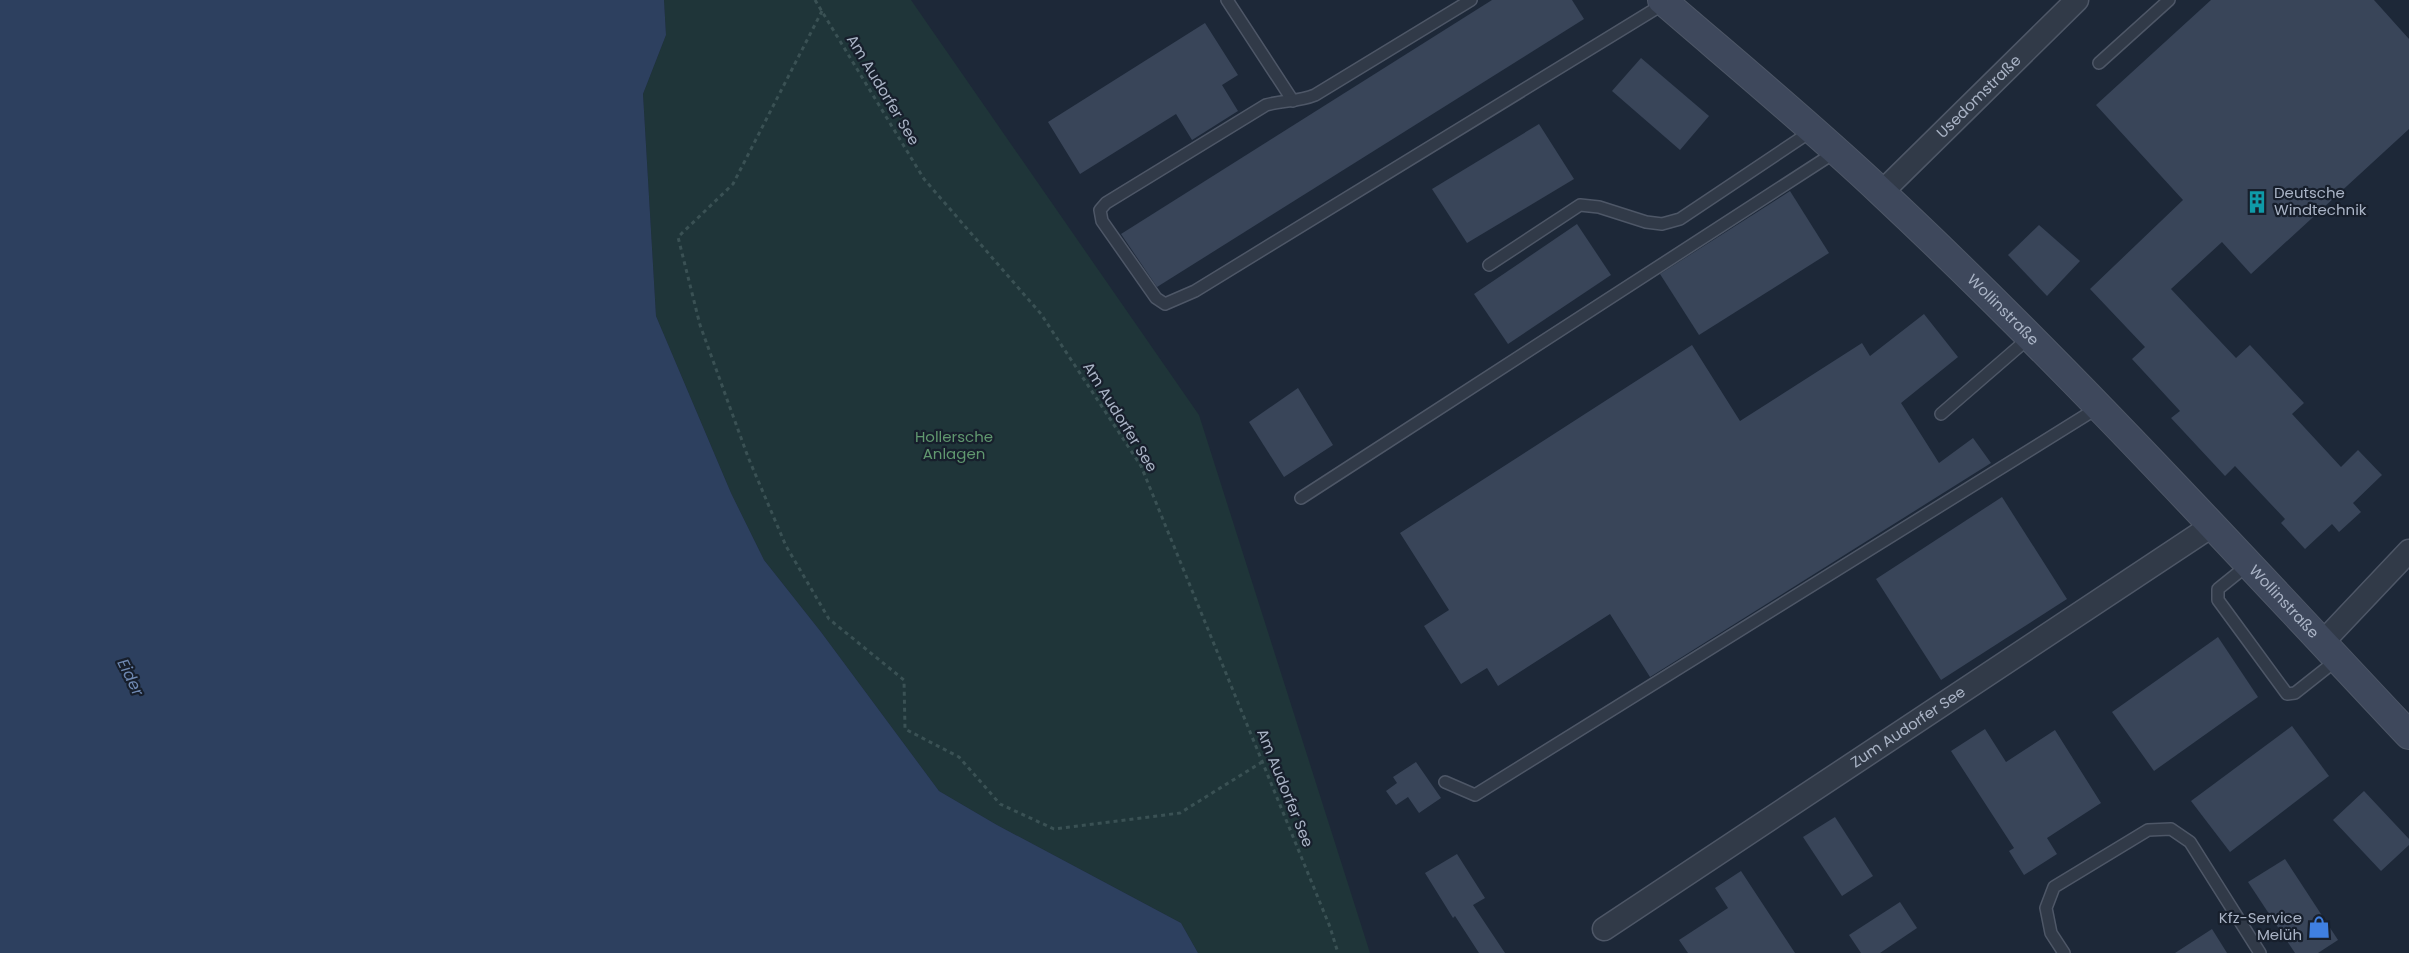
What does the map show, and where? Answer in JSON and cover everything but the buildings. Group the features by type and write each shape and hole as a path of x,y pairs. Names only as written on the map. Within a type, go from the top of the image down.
{"street":[{"name":"Usedomstraße","path":"1882,192 2078,0"},
{"name":"Wollinstraße","path":"1664,1 1882,192 2030,337 2212,525 2409,735"},
{"name":"Zum Audorfer See","path":"1604,929 2212,525"},
{"path":"2330,651 2409,551"}],"lane":[{"path":"1227,0 1293,101"},
{"path":"1471,0 1315,95 1300,101 1266,105 1106,203 1100,210 1102,221 1156,298 1165,304 1194,291 1664,1"},
{"path":"2099,63 2169,0"},
{"path":"1489,265 1580,206 1599,207 1646,222 1662,224 1680,219 1813,130"},
{"path":"1300,498 1837,151"},
{"path":"1941,414 2030,337"},
{"path":"1445,782 1475,795 2099,408"},
{"path":"2249,564 2218,589 2218,600 2287,694 2295,693 2330,651"},
{"path":"2064,953 2051,933 2046,908 2054,887 2148,830 2171,829 2190,842 2260,953"}],"path":[{"name":"Am Audorfer See","path":"815,0 924,178 1041,314 1142,466 1338,953"},
{"path":"822,11 733,184 678,237 700,326 748,457 791,554 829,619 904,680 905,729 959,757 1000,804 1054,829 1180,813 1262,762"}],"green space":[{"name":"Hollersche Anlagen","path":"664,0 911,0 1199,415 1370,953 1198,953 1181,923 997,825 939,791 821,632 764,560 731,493 656,316 643,94 666,35"}],"water":[{"name":"Eider","path":"0,0 664,0 666,35 643,94 656,316 731,493 764,560 821,632 939,791 997,825 1181,923 1198,953 0,953"}],"place":[{"name":"Deutsche Windtechnik","path":"2257,202"},
{"name":"Kfz-Service Melüh","path":"2319,927"}]}
